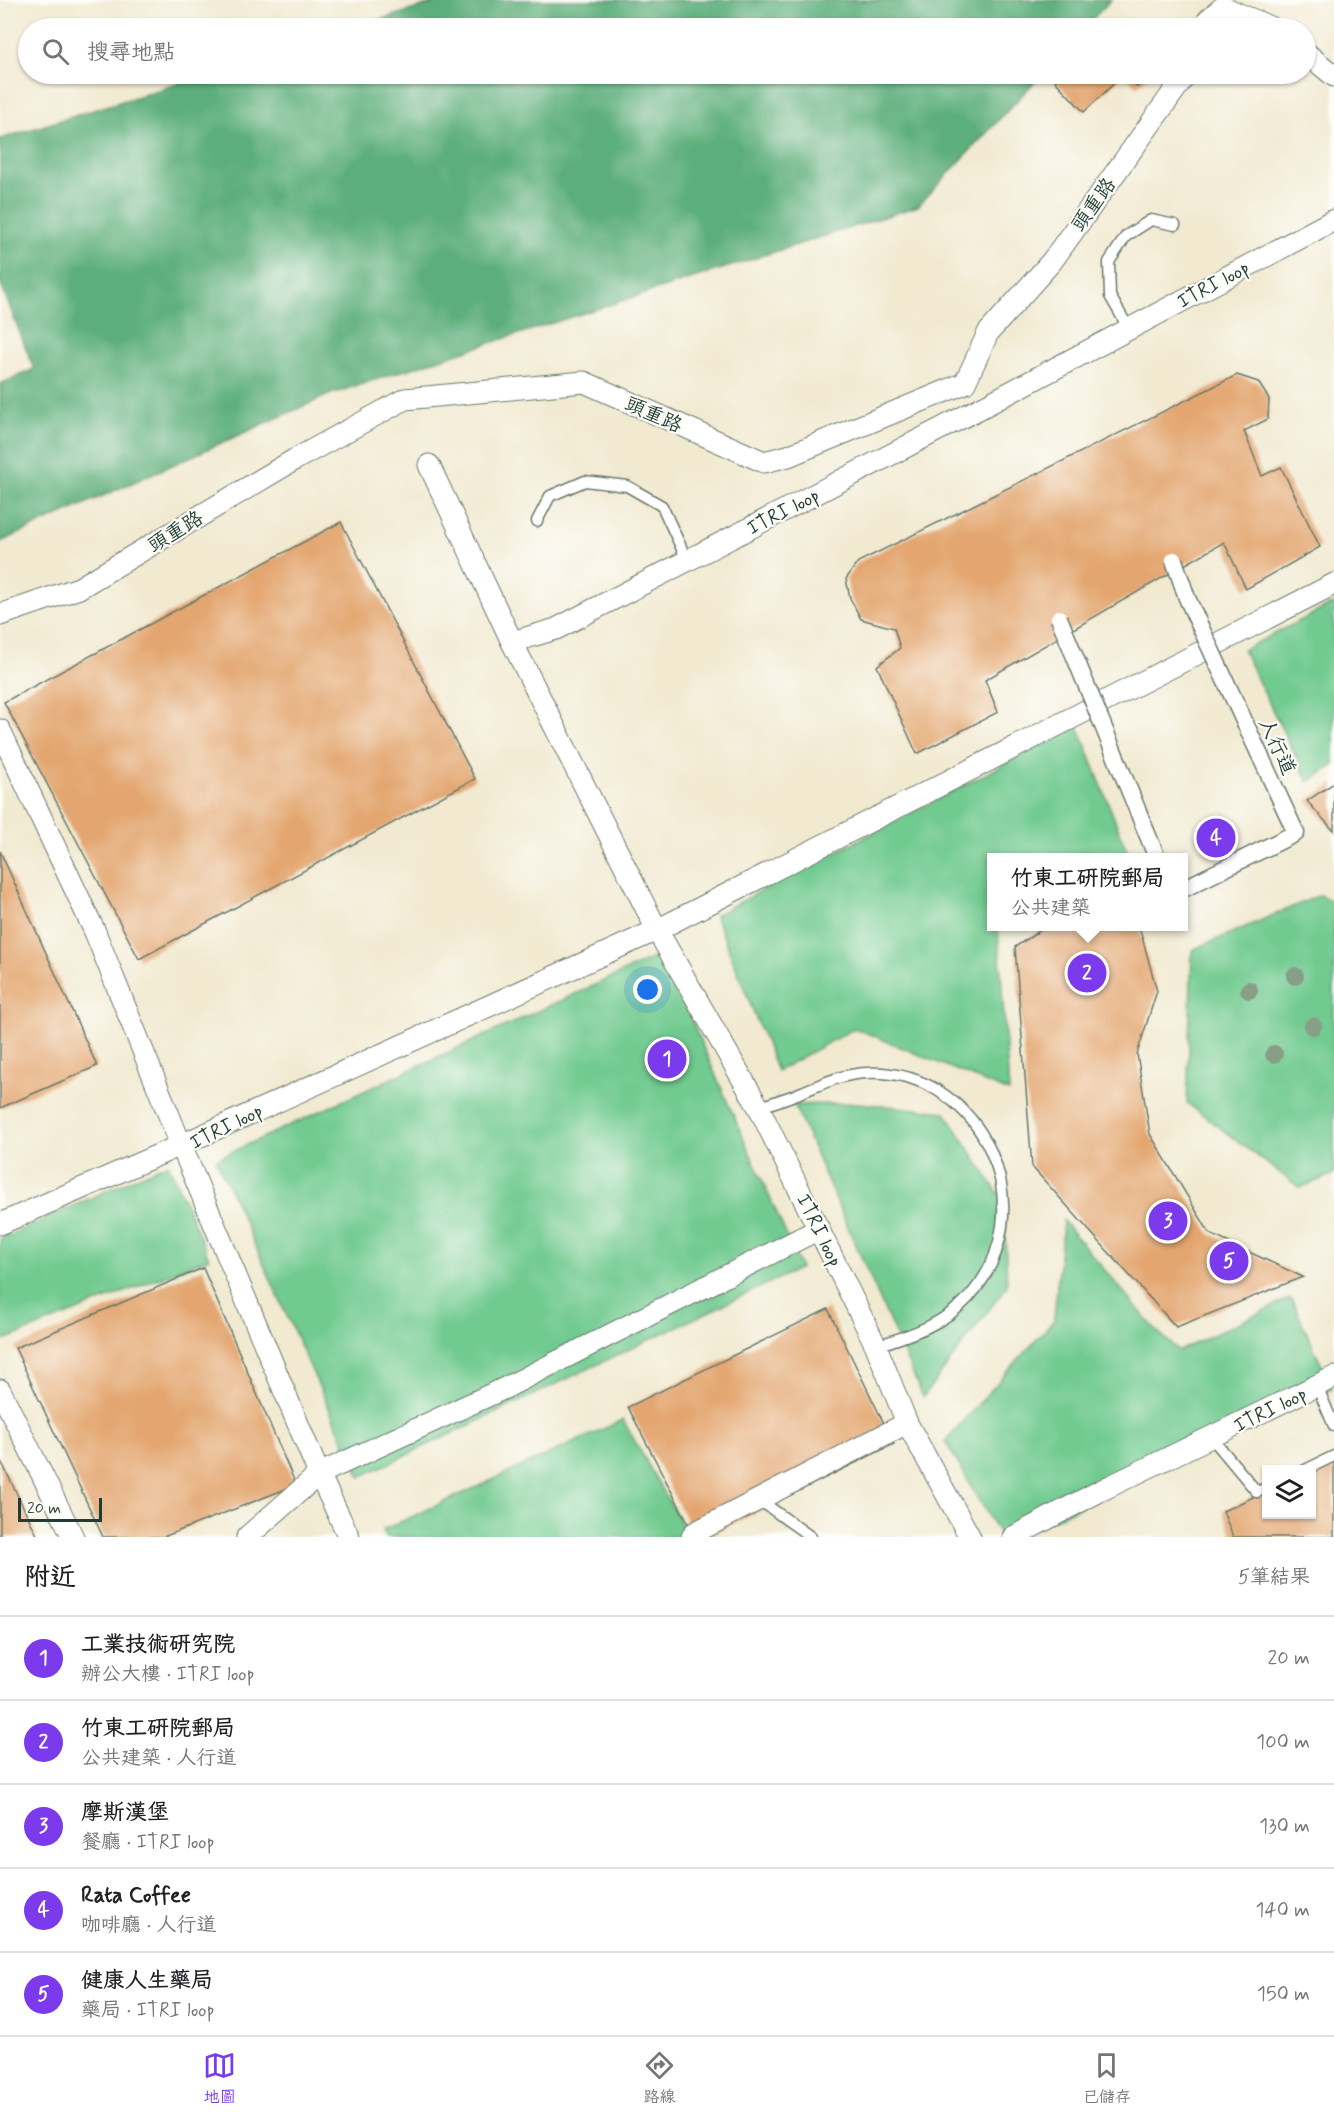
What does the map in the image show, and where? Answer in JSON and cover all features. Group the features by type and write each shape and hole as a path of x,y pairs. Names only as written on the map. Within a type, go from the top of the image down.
{"street":[{"path":"1210,18 1223,7 1249,18"},
{"path":"1316,62 1334,76"},
{"name":"頭重路","path":"0,615 80,588 294,460 405,399 584,382 764,462 788,456 965,383 988,333 1052,261 1179,84"},
{"name":"ITRI loop","path":"970,1537 907,1422 876,1346 759,1107 657,930 513,642 556,629 1334,220"},
{"path":"429,465 513,642"},
{"name":"人行道","path":"1174,560 1186,598 1296,833 1188,887"},
{"name":"ITRI loop","path":"349,1537 319,1474 181,1145 657,930 1334,584"},
{"path":"1059,618 1155,853"},
{"path":"0,730 95,932 181,1145 0,1224"},
{"path":"247,1537 319,1474 507,1387 819,1229"},
{"name":"ITRI loop","path":"1013,1537 1098,1492 1326,1382"},
{"path":"0,1390 73,1537"},
{"path":"692,1537 694,1533 907,1422"}],"lane":[{"path":"1129,329 1110,296 1109,262 1126,236 1151,220 1175,225"},
{"path":"537,520 550,496 585,481 627,486 662,506 687,561"},
{"path":"759,1107 845,1075 890,1074 933,1089 952,1101 969,1116 983,1134 1000,1175 1004,1197 1000,1241 981,1281 952,1313 933,1325 876,1346"},
{"path":"1326,1382 1334,1425"},
{"path":"1212,1437 1257,1492 1262,1490"},
{"path":"1315,1465 1334,1456"},
{"path":"758,1499 812,1537"}],"green space":[{"path":"444,0 1111,0 1094,18 386,18"},
{"path":"177,84 1033,84 918,206 331,394 0,542 0,384 34,369 0,282 0,139"},
{"path":"1334,603 1334,765 1308,782 1243,650"},
{"path":"1078,726 1128,853 987,853 987,931 998,931 1009,1092 855,1028 777,1071 715,915"},
{"path":"1320,895 1334,902 1334,1174 1300,1188 1187,1103 1192,950"},
{"path":"662,954 801,1268 360,1477 216,1159"},
{"path":"859,1103 945,1112 1004,1202 1007,1286 923,1397 794,1105"},
{"path":"168,1163 209,1258 0,1342 0,1239"},
{"path":"1063,1221 1156,1330 1179,1351 1291,1298 1332,1388 1016,1537 1001,1537 945,1441 1054,1320"},
{"path":"623,1420 689,1537 386,1537 383,1530"}],"building":[{"path":"1058,84 1113,84 1084,112"},
{"path":"1237,375 1258,382 1269,399 1268,419 1244,431 1262,476 1281,467 1320,547 1246,589 1224,542 985,680 998,712 917,754 877,666 900,648 894,628 861,619 850,598 846,579 858,562"},
{"path":"341,522 475,779 139,959 4,702"},
{"path":"1334,783 1334,831 1307,801"},
{"path":"0,851 97,1066 0,1108"},
{"path":"1039,931 1140,931 1157,991 1137,1054 1150,1134 1210,1234 1303,1277 1176,1327 1032,1167 1015,947"},
{"path":"203,1268 296,1485 163,1537 103,1537 15,1348"},
{"path":"828,1309 894,1444 706,1537 695,1537 628,1407"},
{"path":"0,1459 38,1537 0,1537"},
{"path":"1334,1460 1334,1537 1233,1537 1223,1511 1262,1493 1262,1519 1316,1519 1316,1469"}],"place":[{"name":"Rata Coffee","path":"1216,838"},
{"name":"竹東工研院郵局","path":"1087,973"},
{"name":"工業技術研究院","path":"667,1059"},
{"name":"摩斯漢堡","path":"1168,1221"},
{"name":"健康人生藥局","path":"1229,1261"}]}
